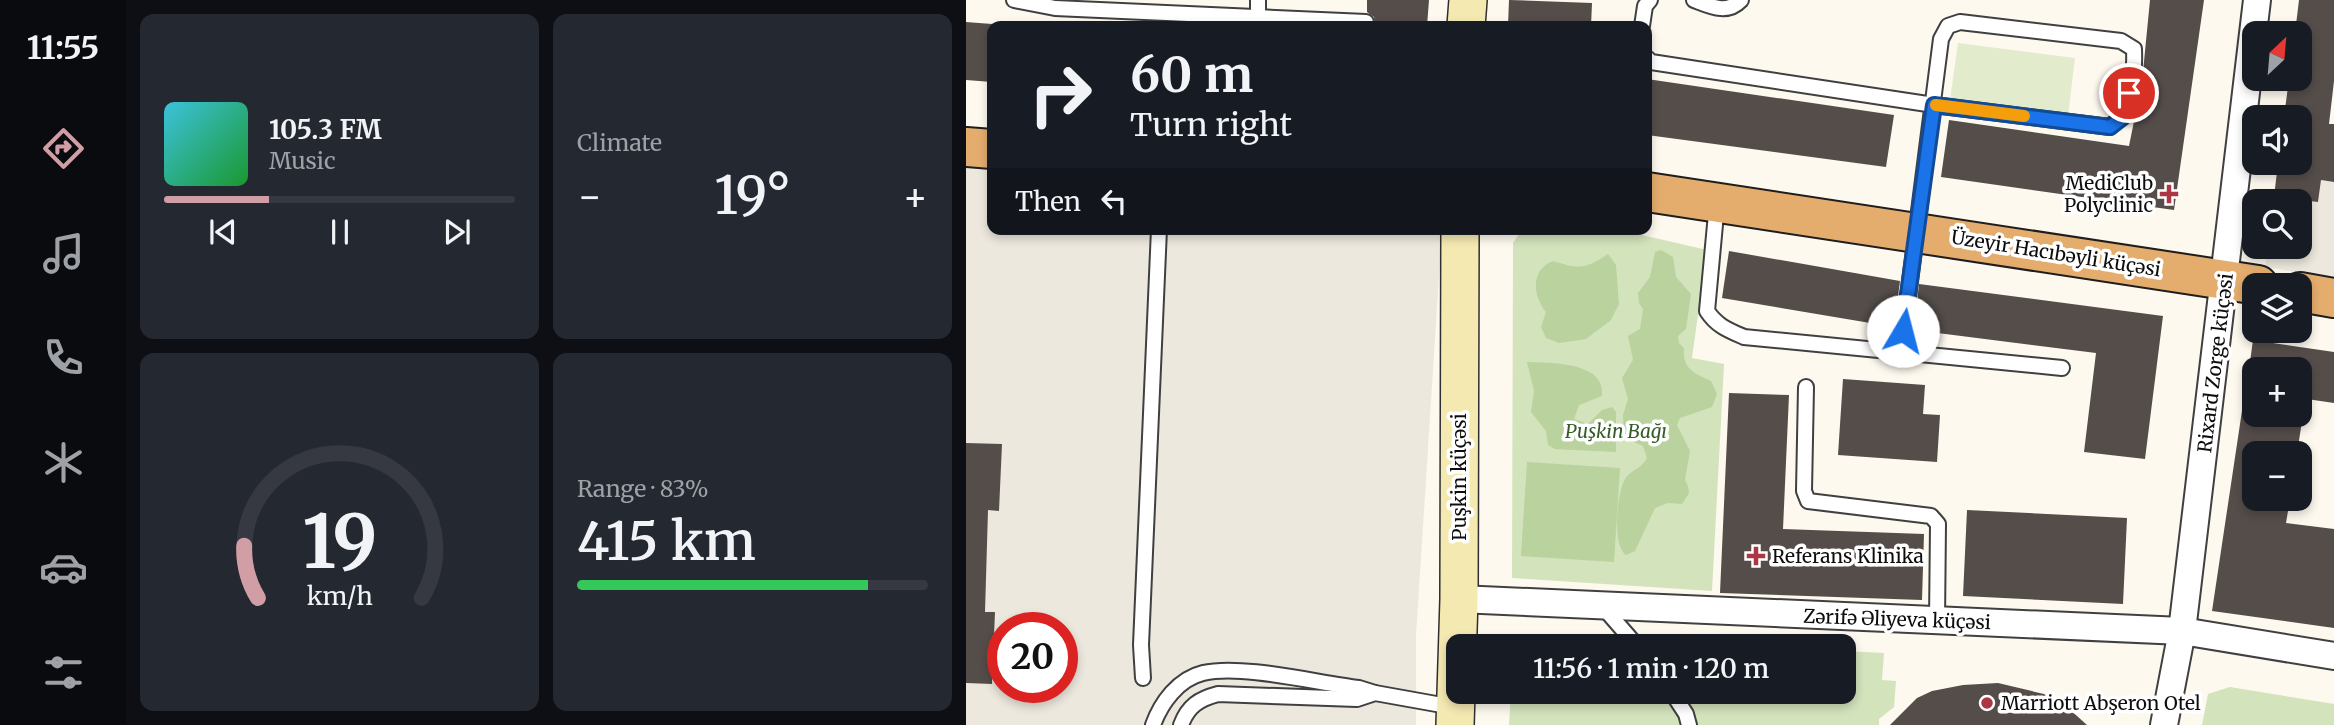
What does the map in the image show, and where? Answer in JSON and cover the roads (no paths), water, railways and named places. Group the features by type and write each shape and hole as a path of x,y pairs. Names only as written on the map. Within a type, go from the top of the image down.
{"highway":[{"path":"966,147 987,149"},
{"name":"Üzeyir Hacıbəyli küçəsi","path":"1652,193 2241,282"},
{"path":"2312,294 2334,298"}],"main road":[{"path":"1466,21 1468,0"},
{"name":"Puşkin küçəsi","path":"1456,716 1460,235"}],"street":[{"name":"Rixard Zorge küçəsi","path":"2164,725 2241,282 2257,0"},
{"name":"Zərifə Əliyeva küçəsi","path":"1459,599 2182,631 2334,656"}],"lane":[{"path":"1014,0 1055,8 1344,21"},
{"path":"1258,0 1258,17"},
{"path":"1643,21 1645,6 1650,0"},
{"path":"1694,0 1721,9 1735,6 1741,0"},
{"path":"1652,62 1934,105 2110,127 2123,117 2135,68 2134,49 2121,41 1960,22 1948,26 1941,39 1934,105 1900,352"},
{"path":"1717,203 1707,312 1716,324 1744,337 2062,368"},
{"path":"1143,678 1141,645 1159,235"},
{"path":"1806,387 1804,491 1808,500 1931,516 1938,524 1937,621"},
{"path":"1603,607 1627,634"},
{"path":"1153,725 1160,706 1181,683 1202,673 1229,671 1359,688 1456,716"},
{"path":"1181,725 1185,714 1201,698 1218,694 1357,699 1375,693"},
{"path":"1679,704 1689,725"}],"place":[{"name":"MediClub Polyclinic","path":"2169,194"},
{"name":"Referans Klinika","path":"1756,556"},
{"name":"Marriott Abşeron Otel","path":"1987,703"}],"park label":[{"name":"Puşkin Bağı","path":"1616,431"}]}
